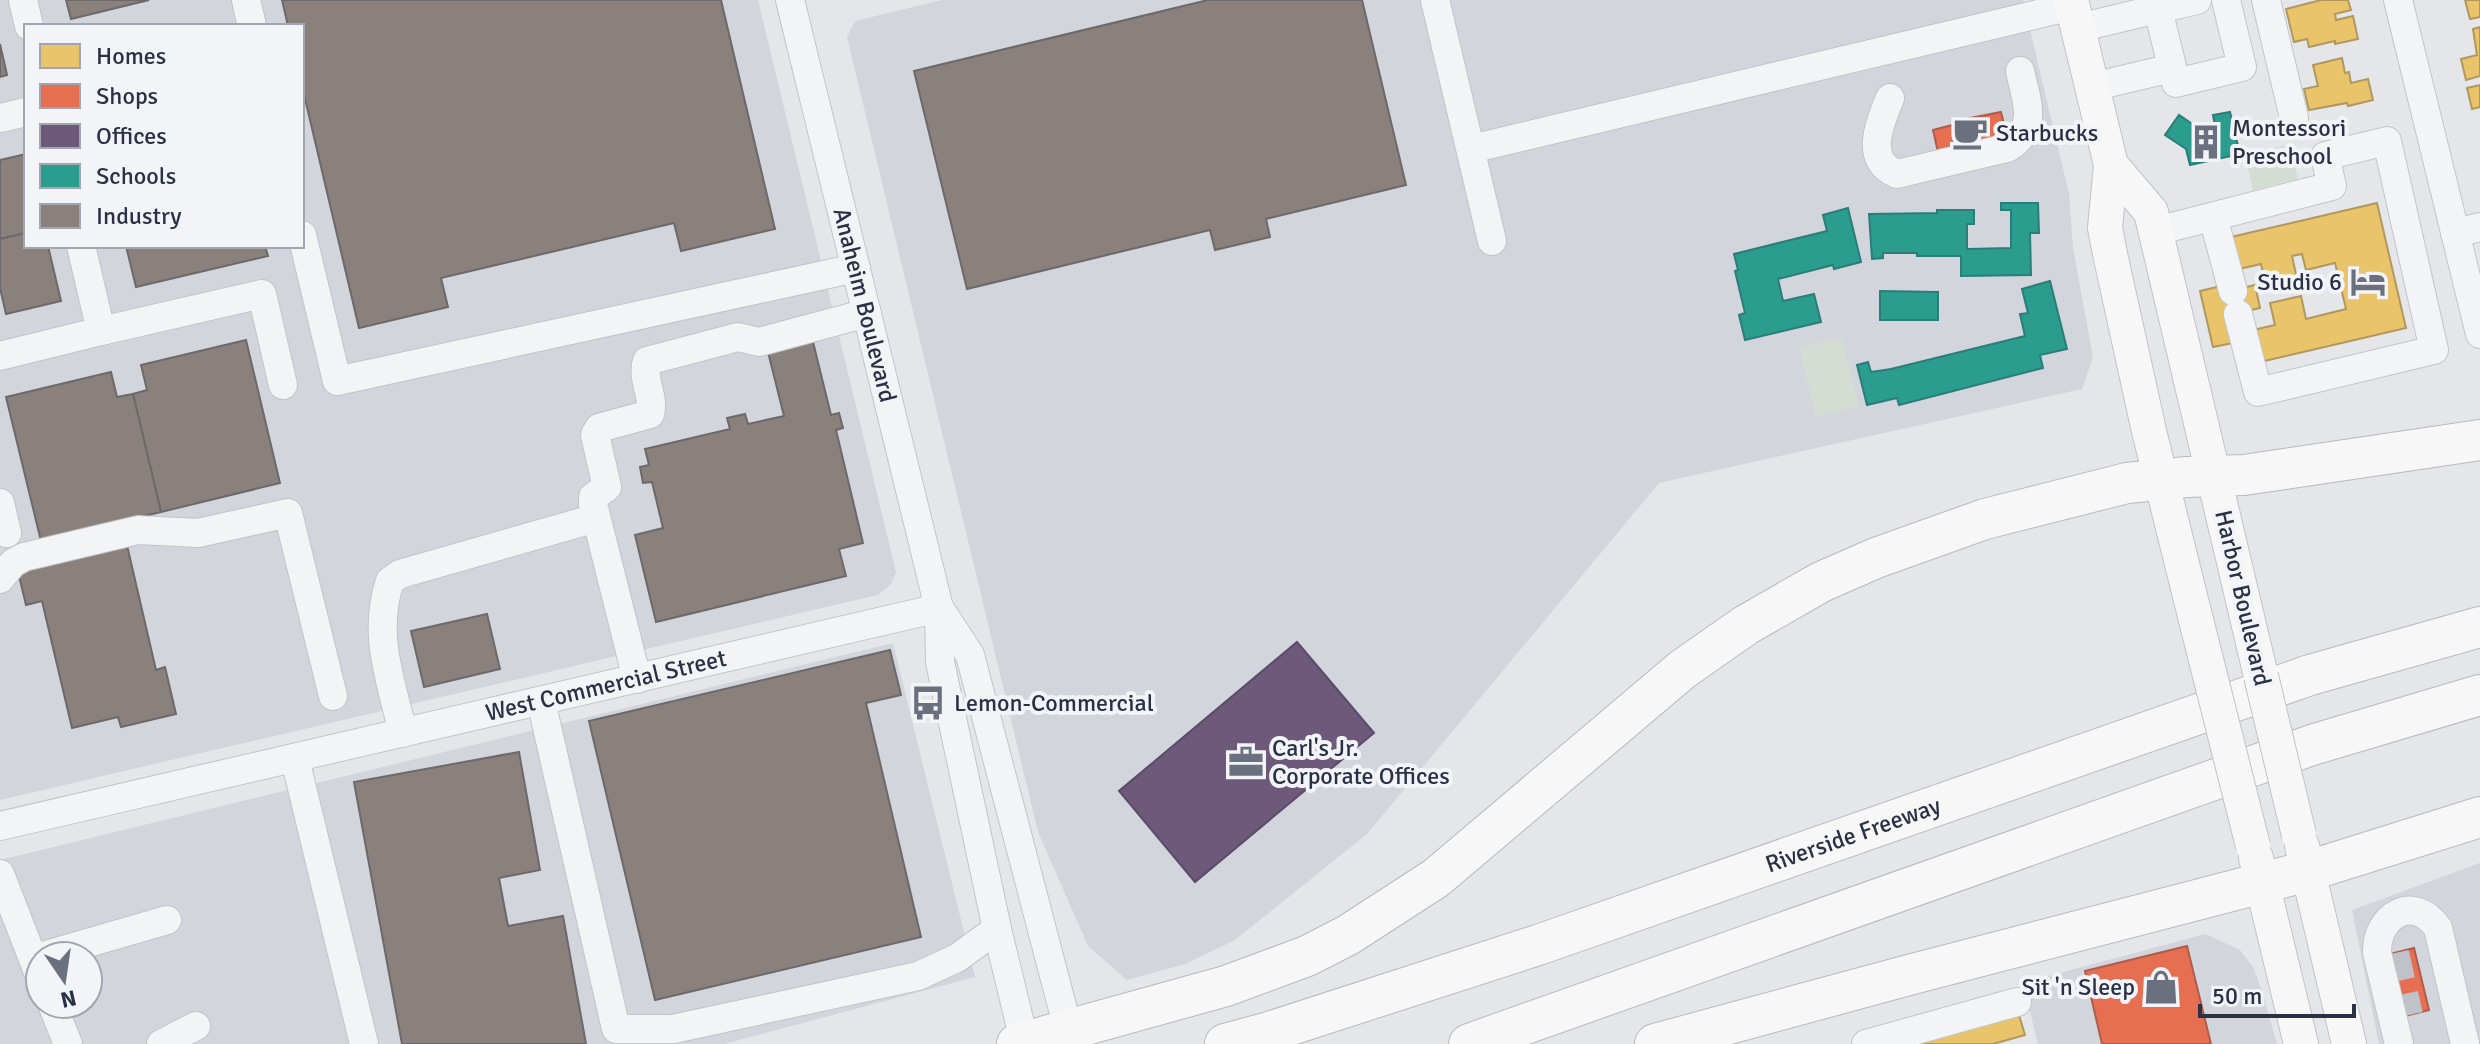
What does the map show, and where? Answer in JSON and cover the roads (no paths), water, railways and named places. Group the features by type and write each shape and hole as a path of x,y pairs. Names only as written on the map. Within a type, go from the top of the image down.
{"highway":[{"path":"1022,1043 1071,1039 1226,986 1307,956 1372,921 1436,878 1683,669 1746,625 1821,582 1876,558 1985,519 2127,483 2244,475 2480,440"},
{"name":"Riverside Freeway","path":"1225,1044 1538,945 2310,675 2480,627"},
{"path":"1469,1044 2297,750 2480,695"},
{"path":"1655,1044 2258,864 2480,817"}],"main road":[{"name":"Harbor Boulevard","path":"2074,11 2111,165 2105,228 2161,480 2301,1044"},
{"name":"Harbor Boulevard","path":"2111,165 2151,212 2349,1044"}],"street":[{"path":"23,0 29,24"},
{"path":"246,0 252,24"},
{"path":"1435,0 1492,241"},
{"path":"1471,149 2074,11 2158,9 2197,0"},
{"path":"2158,9 2176,83 2242,67 2226,0"},
{"path":"2266,0 2294,118"},
{"path":"2398,0 2468,230 2480,334"},
{"name":"Anaheim Boulevard","path":"799,2 856,268 939,608 940,662 1022,1043"},
{"path":"2092,87 2172,68"},
{"path":"1890,98 1876,138 1877,151 1880,162 1897,174 2007,148 2017,142 2029,121 2020,71"},
{"path":"0,118 24,112"},
{"path":"2156,231 2332,186 2325,156 2387,141 2434,350 2258,392 2213,217"},
{"path":"304,243 337,381 856,268"},
{"path":"81,248 101,331"},
{"path":"0,356 262,294 283,385"},
{"path":"637,679 596,518 593,497 607,487 595,435 599,428 650,414 652,407 643,371 647,361 738,337 759,342 867,313"},
{"path":"0,503 7,533"},
{"path":"0,579 13,563 24,557 138,530 198,533 288,513 333,696"},
{"path":"403,733 381,639 383,608 390,581 400,574 596,518"},
{"name":"Anaheim Boulevard","path":"939,608 970,655 1071,1039"},
{"name":"West Commercial Street","path":"0,826 939,608"},
{"path":"541,701 616,1029 673,1029 918,976 957,958 997,929"},
{"path":"283,762 364,1044"},
{"path":"0,874 29,940"},
{"path":"2395,953 2400,926 2408,911"},
{"path":"2399,1044 2377,953 2377,939 2383,926 2400,912 2408,911 2428,915 2438,928 2465,1044"},
{"path":"104,941 167,920"},
{"path":"1866,1044 2017,1002"},
{"path":"2409,1015 2416,1044"},
{"path":"58,1020 68,1044"},
{"path":"161,1044 196,1026"}],"tunnel":[{"path":"2395,953 2409,1015"}],"place":[{"name":"Starbucks","path":"1970,133"},
{"name":"Montessori Preschool","path":"2206,142"},
{"name":"Studio 6","path":"2368,282"},
{"name":"Lemon-Commercial","path":"928,703"},
{"name":"Carl's Jr. Corporate Offices","path":"1246,762"},
{"name":"Sit 'n Sleep","path":"2161,987"}]}
